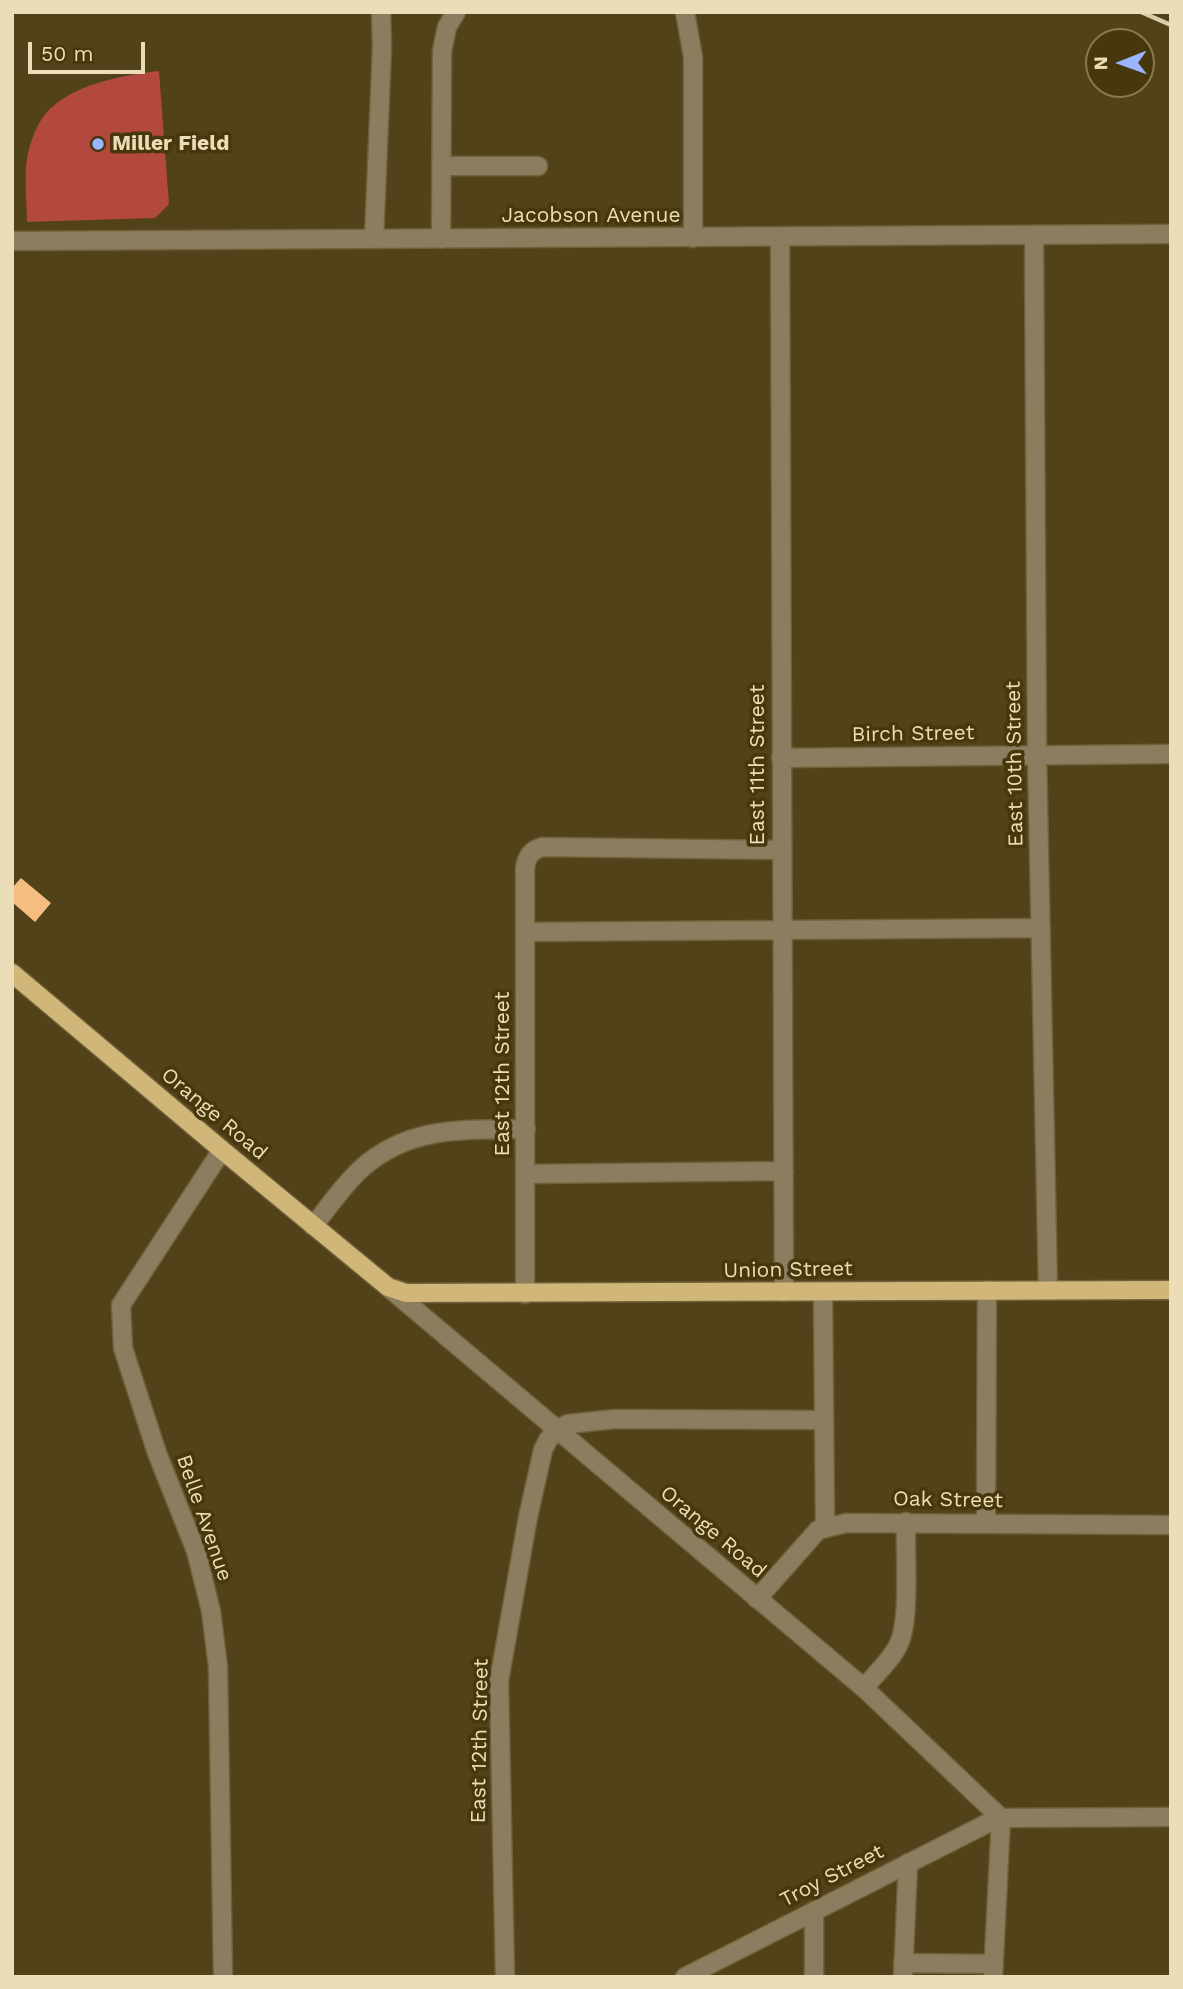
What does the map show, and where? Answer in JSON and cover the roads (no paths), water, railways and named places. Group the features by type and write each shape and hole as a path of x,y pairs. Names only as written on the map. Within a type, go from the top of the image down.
{"main road":[{"name":"Orange Road","path":"12,973 313,1226 397,1290"},
{"name":"Union Street","path":"397,1290 525,1294 1171,1290"}],"street":[{"path":"374,239 382,60 381,12"},
{"path":"441,239 442,51 447,27 456,12"},
{"path":"685,12 693,57 694,238"},
{"path":"441,166 538,166"},
{"name":"Jacobson Avenue","path":"12,241 1171,234"},
{"name":"East 10th Street","path":"1034,236 1037,755 1048,1290"},
{"name":"East 11th Street","path":"780,237 784,1292"},
{"name":"Birch Street","path":"781,758 1171,754"},
{"name":"East 12th Street","path":"525,1294 525,868 529,854 543,847 781,850"},
{"path":"525,932 1041,928"},
{"path":"313,1226 362,1168 402,1142 433,1132 526,1129"},
{"name":"Belle Avenue","path":"222,1150 121,1305 120,1324 123,1348 157,1453 196,1551 211,1611 218,1668 223,1977"},
{"path":"526,1174 784,1171"},
{"name":"Orange Road","path":"397,1290 556,1430 863,1688 1001,1818"},
{"path":"986,1524 988,1290"},
{"path":"757,1599 818,1530 825,1527 823,1292"},
{"path":"556,1430 579,1422 615,1419 824,1420"},
{"name":"East 12th Street","path":"505,1977 499,1682 540,1463 543,1450 556,1430"},
{"name":"Oak Street","path":"825,1527 846,1522 1171,1525"},
{"path":"863,1688 896,1649 901,1639 906,1522"},
{"path":"908,1863 903,1970 994,1970 1001,1818 1171,1817"},
{"name":"Troy Street","path":"685,1977 1001,1818"},
{"path":"814,1911 814,1977"}],"railway":[{"path":"1141,12 1171,25"}],"place":[{"name":"Miller Field","path":"98,144"}]}
